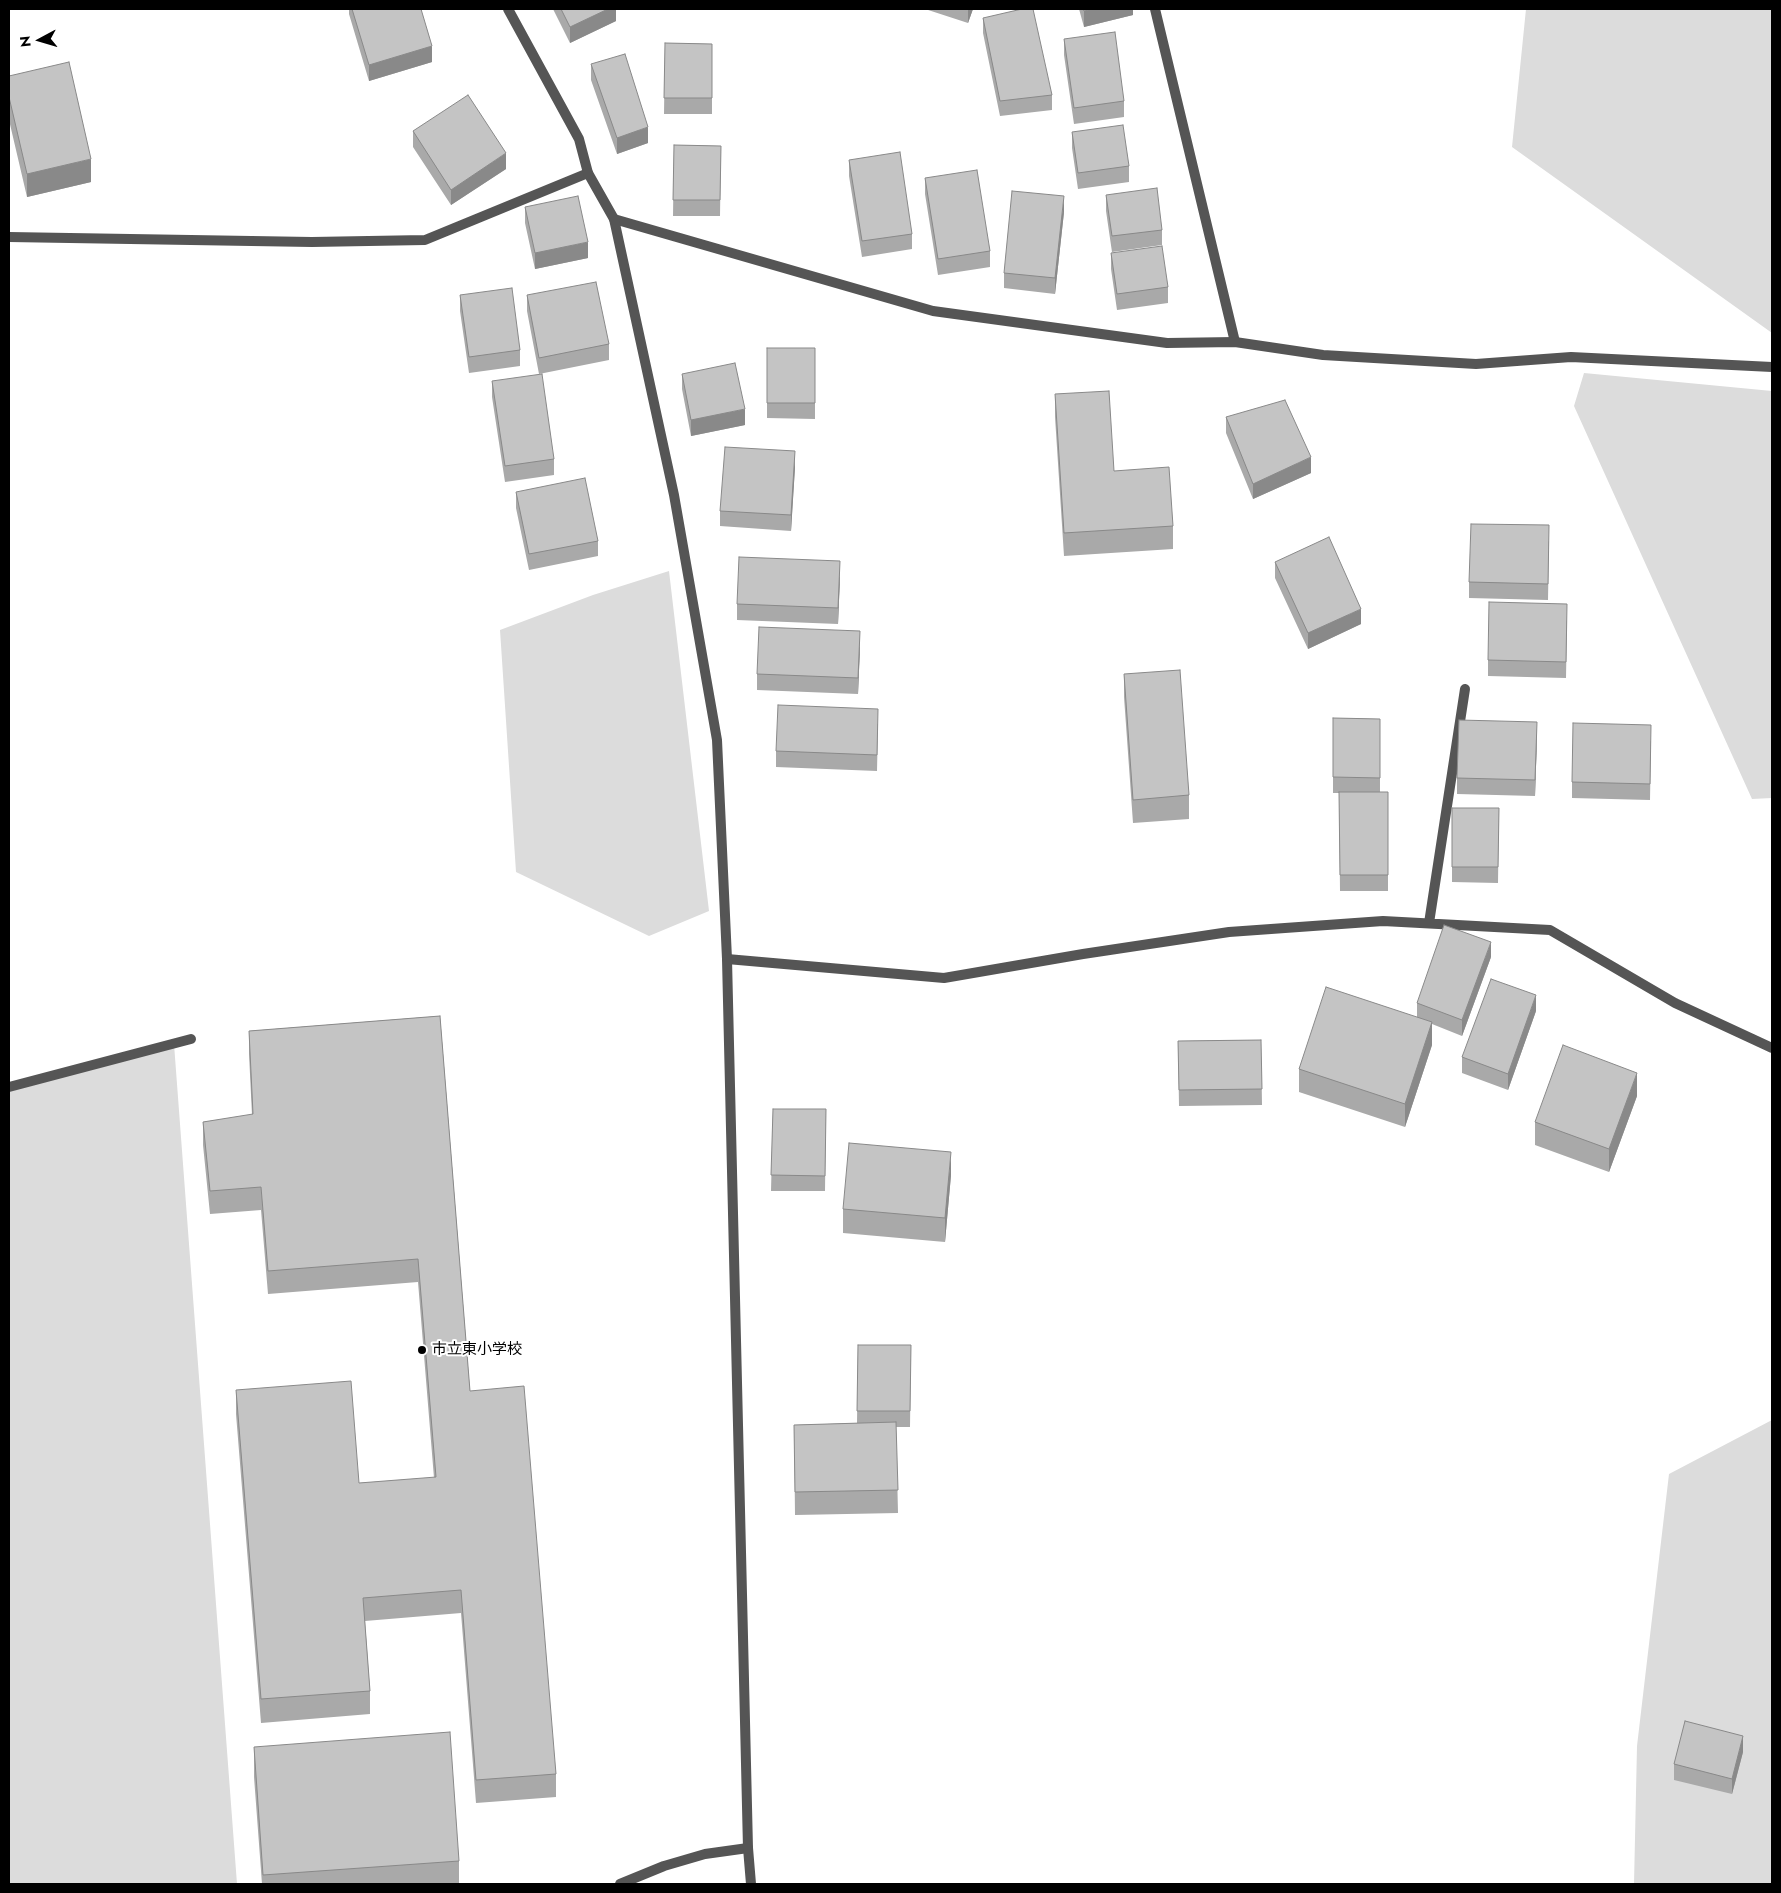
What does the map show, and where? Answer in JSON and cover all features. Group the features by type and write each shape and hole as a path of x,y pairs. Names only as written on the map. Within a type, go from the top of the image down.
{"street":[{"path":"508,9 579,139 588,173 614,219 674,495 717,740 727,959 748,1848 751,1884"},
{"path":"1154,9 1235,342"},
{"path":"9,237 312,242 425,240 588,173"},
{"path":"614,219 933,311 1167,343 1235,342 1322,355 1476,364 1571,357 1772,367"},
{"path":"1429,923 1465,689"},
{"path":"727,959 944,978 1083,954 1229,932 1383,921 1550,930 1676,1003 1772,1048"},
{"path":"9,1087 192,1039"},
{"path":"620,1884 664,1866 705,1854 748,1848"}],"shaded area":[{"path":"1526,9 1772,9 1772,333 1512,147"},
{"path":"1584,373 1772,391 1772,798 1752,799 1574,406"},
{"path":"669,571 709,911 649,936 516,872 500,630 593,595"},
{"path":"174,1044 237,1884 9,1884 9,1087"},
{"path":"1772,1420 1772,1884 1634,1884 1637,1746 1669,1474"}],"building":[{"path":"352,9 421,9 432,46 369,65"},
{"path":"561,9 608,9 570,27"},
{"path":"1022,9 1033,9 1052,95 1000,101 983,18"},
{"path":"1115,32 1124,101 1074,108 1064,39"},
{"path":"665,43 712,44 712,98 664,98"},
{"path":"625,54 648,127 617,138 591,64"},
{"path":"69,62 91,159 27,174 9,97 9,76"},
{"path":"468,95 506,153 451,190 413,131"},
{"path":"1123,125 1129,166 1078,173 1072,132"},
{"path":"674,145 721,146 720,200 673,200"},
{"path":"900,152 912,234 862,241 849,160"},
{"path":"977,170 990,251 938,259 925,178"},
{"path":"1157,188 1162,230 1112,236 1106,195"},
{"path":"1012,191 1064,196 1055,278 1004,273"},
{"path":"578,196 588,242 535,253 525,207"},
{"path":"1162,246 1168,287 1117,294 1111,253"},
{"path":"596,282 609,344 539,358 527,295"},
{"path":"512,288 520,350 469,357 460,295"},
{"path":"767,348 815,348 815,403 767,403"},
{"path":"735,363 745,409 691,420 682,374"},
{"path":"542,374 554,459 505,466 492,381"},
{"path":"1109,391 1114,471 1169,467 1173,526 1064,533 1055,394"},
{"path":"1285,400 1311,457 1253,484 1226,417"},
{"path":"725,447 795,451 791,515 720,511"},
{"path":"585,478 598,541 529,554 516,492"},
{"path":"1471,524 1549,525 1548,584 1469,582"},
{"path":"1329,537 1361,609 1308,633 1275,562"},
{"path":"739,557 840,561 838,608 737,604"},
{"path":"1489,602 1567,604 1566,662 1488,660"},
{"path":"759,627 860,631 858,678 757,674"},
{"path":"1180,670 1189,795 1133,800 1124,674"},
{"path":"778,705 878,709 877,755 776,751"},
{"path":"1333,718 1380,719 1380,778 1333,777"},
{"path":"1459,720 1537,722 1535,780 1457,778"},
{"path":"1573,723 1651,725 1650,784 1572,782"},
{"path":"1339,792 1388,792 1388,875 1340,875"},
{"path":"1452,808 1499,808 1498,867 1452,867"},
{"path":"1444,925 1491,942 1462,1020 1417,1003"},
{"path":"1491,979 1536,995 1508,1074 1462,1057"},
{"path":"1326,987 1432,1022 1405,1104 1299,1069"},
{"path":"440,1016 470,1391 524,1386 556,1774 476,1780 461,1590 363,1598 370,1691 261,1699 236,1390 351,1381 359,1483 436,1477 418,1259 268,1271 261,1187 210,1191 203,1122 253,1114 249,1031"},
{"path":"1261,1040 1262,1089 1179,1090 1178,1041"},
{"path":"1563,1045 1637,1073 1609,1149 1535,1122"},
{"path":"773,1109 826,1109 825,1176 771,1175"},
{"path":"849,1143 951,1152 945,1218 843,1209"},
{"path":"858,1345 911,1345 910,1411 857,1411"},
{"path":"896,1422 898,1490 795,1492 794,1425"},
{"path":"1685,1721 1743,1736 1732,1779 1674,1764"},
{"path":"450,1732 459,1861 263,1875 254,1747"}],"place":[{"name":"市立東小学校","path":"422,1350"}]}
